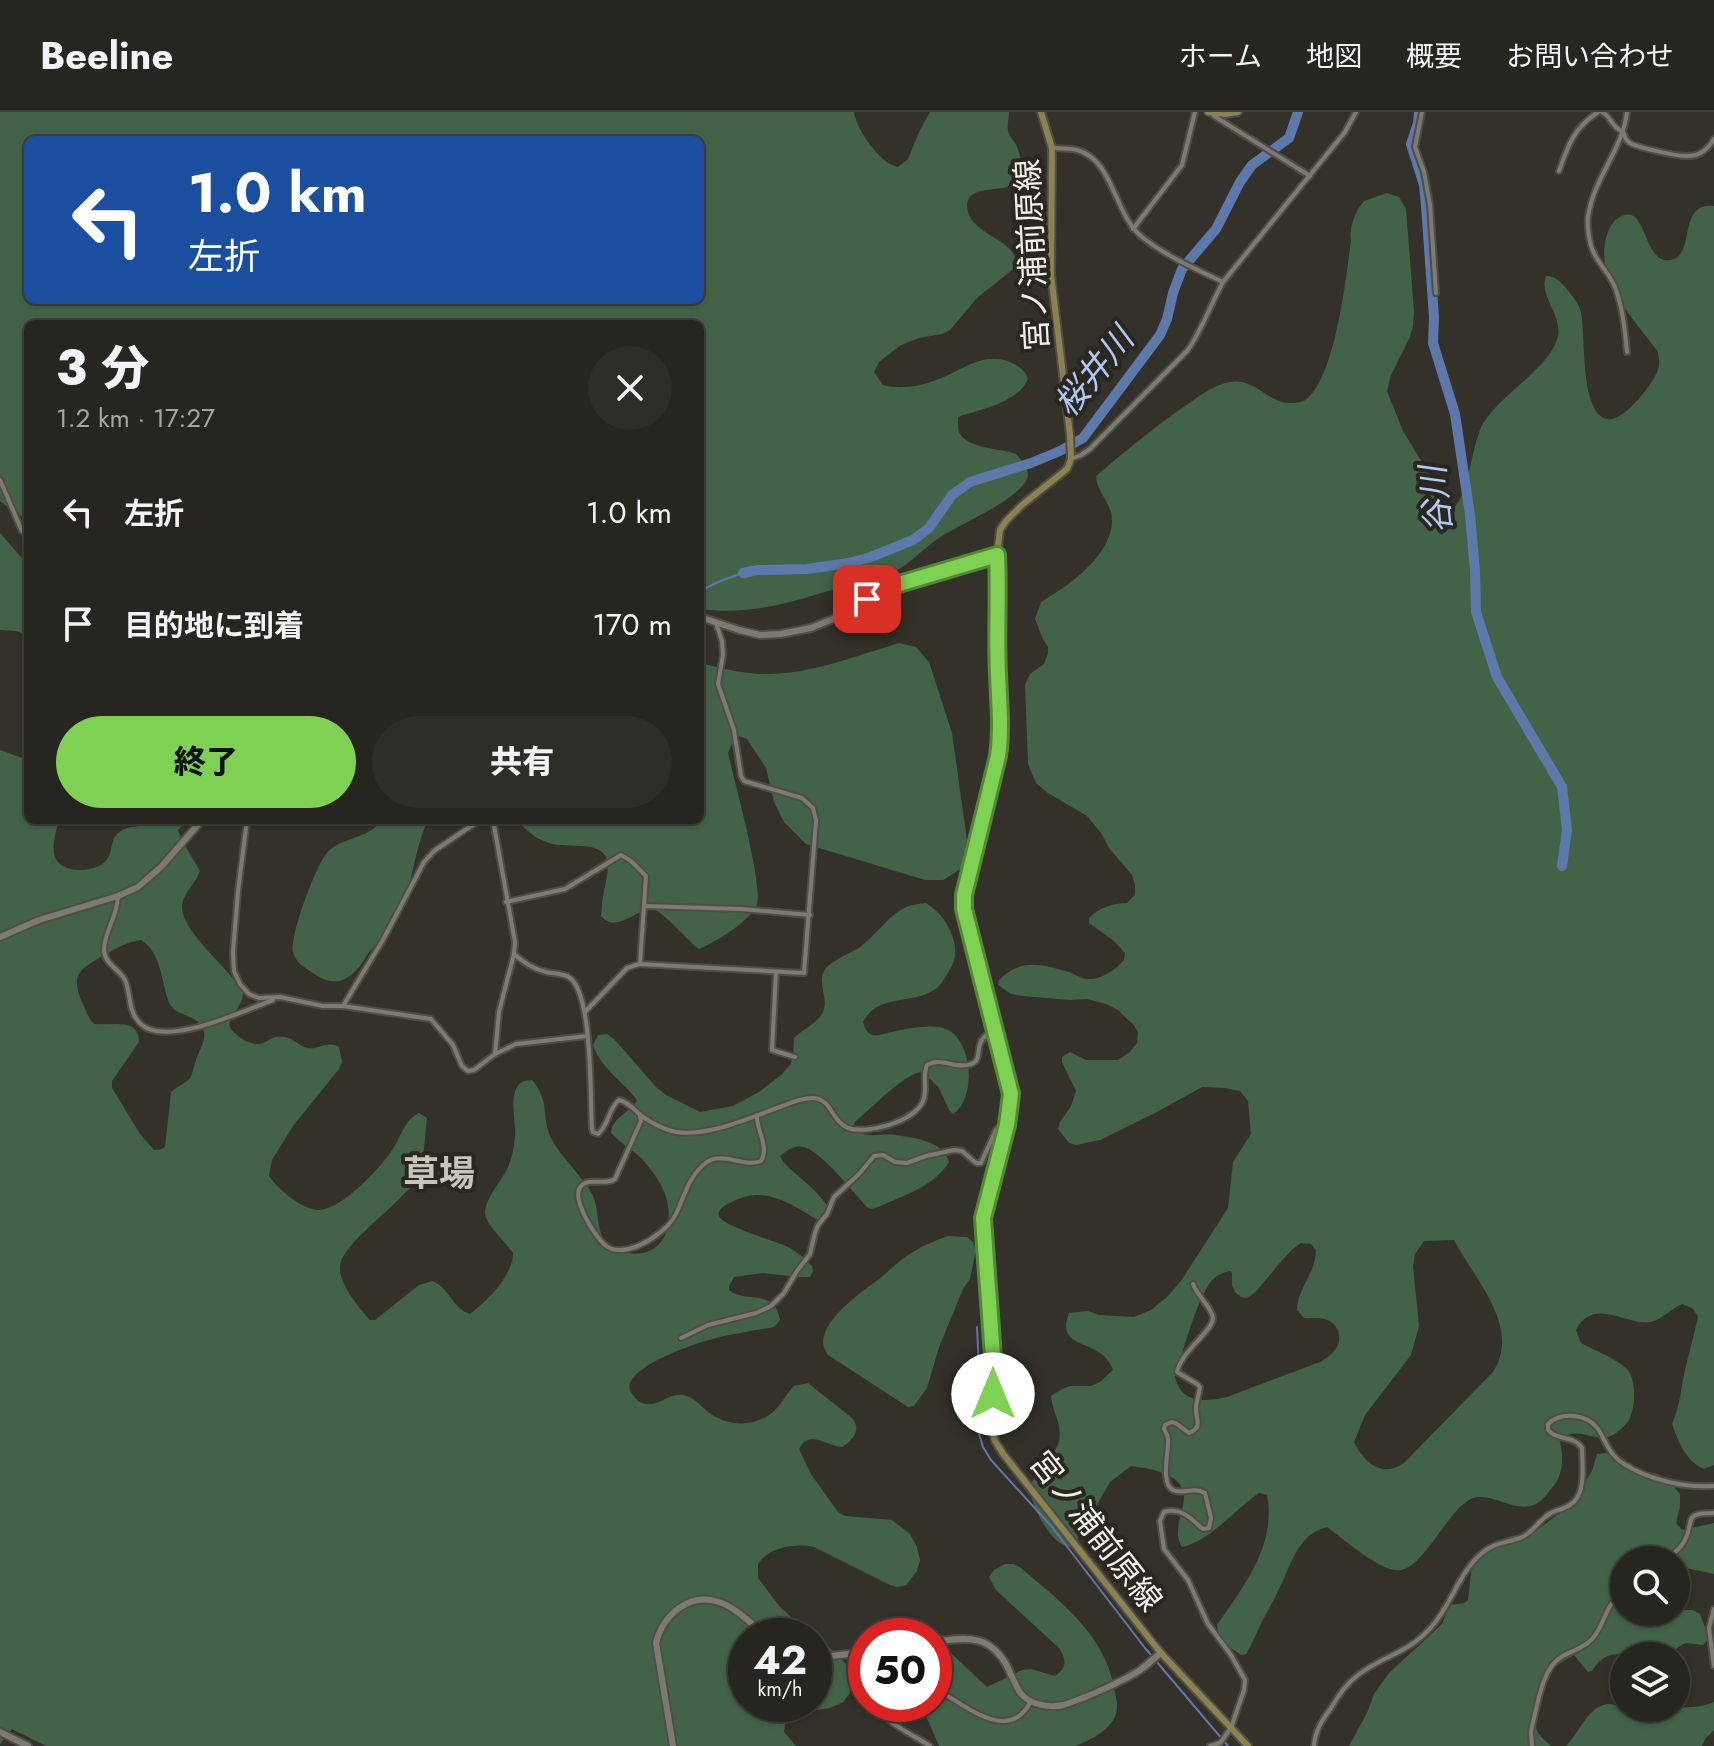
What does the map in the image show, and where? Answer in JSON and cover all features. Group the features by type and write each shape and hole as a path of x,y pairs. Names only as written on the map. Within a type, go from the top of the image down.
{"main road":[{"name":"宮ノ浦前原線","path":"1041,112 1052,148 1051,274 1072,455 1067,469 1022,505 1000,530 997,555 1001,736 964,895 964,909 1011,1094 1007,1125 983,1218 994,1371 991,1428 1004,1455 1161,1653 1248,1746"},
{"path":"1211,112 1238,112"}],"street":[{"path":"1133,229 1182,165 1195,112"},
{"path":"1211,112 1310,176"},
{"path":"1072,455 1081,455 1090,449 1188,350 1223,282 1345,132 1356,112"},
{"path":"1422,112 1415,147 1424,172 1430,205 1436,293"},
{"path":"1559,171 1571,139 1580,127 1600,112 1606,113 1630,143 1686,156 1704,152 1714,139"},
{"path":"1627,112 1623,132 1599,183 1588,224 1594,254 1616,290 1627,352"},
{"path":"1052,148 1077,150 1092,157 1101,166 1133,229 1180,262 1223,282"},
{"path":"0,480 24,533"},
{"path":"704,618 760,635 811,628 889,587 997,555"},
{"path":"585,1012 627,968 639,964 804,973 816,846 815,814 802,798 744,781 741,776 734,730 718,684 723,655 716,623"},
{"path":"0,937 39,920 118,896 145,881 199,824"},
{"path":"247,824 233,952 234,971 249,994 259,998 280,997 323,1006 431,1019 453,1045 466,1070 474,1070 495,1054 516,1044 587,1036"},
{"path":"343,1006 424,862 434,851 474,824"},
{"path":"494,824 515,942 499,1012 495,1054"},
{"path":"506,902 565,889 621,855 646,876 639,964"},
{"path":"118,896 118,908 105,938 105,956 124,979 133,1015 145,1028 184,1030 233,1016 280,997"},
{"path":"644,906 810,915"},
{"path":"514,954 529,966 568,977 579,989 585,1012 593,1132 598,1134 605,1128 611,1110 619,1100 664,1128 686,1133 727,1125 802,1099 815,1098 825,1102 838,1123 850,1129 866,1130 901,1121 924,1100 924,1076 931,1061 973,1064 978,1058 980,1041 985,1034 995,1030"},
{"path":"776,972 772,1050 795,1057"},
{"path":"640,1115 641,1121 615,1179 607,1183 585,1184 577,1193 593,1231 603,1244 613,1249 637,1247 665,1228 676,1215 693,1178 711,1160 761,1161 765,1150 757,1115"},
{"path":"681,1338 708,1325 771,1306 784,1293 810,1254 818,1225 834,1197 874,1156 883,1155 895,1162 907,1163 954,1150 962,1151 976,1163 981,1163 996,1130 1001,1125 1007,1125"},
{"path":"1193,1284 1213,1318 1210,1326 1184,1355 1177,1372 1200,1387 1196,1410 1198,1426 1189,1433 1172,1422 1165,1425 1169,1437 1166,1470 1171,1490 1197,1489 1205,1493 1211,1523 1209,1528 1203,1529 1189,1516 1170,1510 1161,1516 1161,1536 1166,1553 1188,1580 1208,1624 1244,1676 1244,1690 1231,1728 1220,1743 1210,1746"},
{"path":"1314,1746 1316,1732 1346,1686 1357,1675 1421,1638 1436,1622 1480,1554 1499,1542 1528,1534 1547,1515 1575,1501 1581,1484 1582,1448 1574,1440 1551,1434 1548,1424 1553,1419 1575,1416 1593,1424 1614,1457 1634,1470 1685,1485 1714,1486"},
{"path":"1681,1546 1693,1516 1714,1513"},
{"path":"673,1746 656,1643 659,1632 674,1610 705,1600 719,1602 744,1618"},
{"path":"1532,1746 1531,1733 1548,1673 1560,1658 1591,1641 1610,1605"},
{"path":"1714,1609 1709,1628 1714,1666"},
{"path":"952,1639 980,1641 993,1647 1003,1657 1022,1694 1046,1706 1062,1705 1103,1689 1137,1672 1161,1653"},
{"path":"952,1698 975,1715 999,1722 1010,1722 1023,1715 1031,1701"},
{"path":"892,1722 930,1746"},
{"path":"0,1732 28,1746"}],"green space":[{"path":"0,112 854,112 870,145 884,160 898,167 908,159 930,112 1009,112 1008,131 1019,151 1017,179 1009,186 973,194 967,206 975,224 1009,249 1015,256 1017,266 977,298 950,330 901,345 879,362 874,372 883,385 904,387 932,381 982,360 1000,359 1018,366 1028,378 1024,386 1009,399 960,416 958,427 963,438 969,442 1016,454 1026,466 1028,477 1009,497 939,538 885,577 773,606 704,609 704,320 24,320 24,518 0,501"},
{"path":"1387,193 1399,197 1406,209 1413,325 1387,391 1403,431 1429,474 1441,504 1449,511 1456,505 1466,485 1484,422 1544,361 1557,340 1558,323 1545,292 1546,276 1559,281 1579,306 1585,369 1592,402 1598,413 1607,419 1614,419 1644,393 1659,368 1659,361 1658,352 1627,311 1610,281 1604,248 1609,229 1619,217 1632,216 1638,221 1657,256 1664,260 1674,259 1684,247 1696,211 1714,206 1714,1465 1704,1469 1692,1461 1680,1444 1672,1424 1698,1316 1692,1308 1682,1304 1657,1320 1644,1322 1602,1313 1592,1315 1576,1330 1581,1343 1625,1367 1632,1378 1633,1407 1623,1427 1609,1437 1565,1436 1560,1442 1562,1460 1558,1478 1541,1501 1521,1507 1485,1497 1469,1500 1452,1516 1427,1550 1401,1570 1393,1570 1373,1561 1327,1527 1317,1531 1301,1544 1250,1647 1246,1654 1241,1655 1222,1639 1217,1625 1256,1564 1267,1531 1267,1495 1259,1493 1213,1531 1182,1547 1178,1535 1184,1499 1182,1488 1164,1473 1131,1466 1110,1482 1070,1547 1049,1532 1038,1514 1029,1487 1059,1440 1051,1396 1070,1386 1091,1386 1113,1370 1099,1352 1073,1340 1068,1334 1069,1313 1088,1311 1099,1315 1134,1317 1151,1310 1181,1281 1228,1208 1233,1162 1251,1134 1248,1101 1240,1091 1202,1087 1100,1140 1076,1145 1069,1143 1058,1129 1076,1091 1062,1057 1070,1052 1086,1060 1118,1060 1137,1043 1138,1033 1118,1010 1106,1004 1087,999 1022,996 1011,994 998,985 1007,973 1024,966 1049,967 1092,979 1108,974 1124,960 1125,953 1089,923 1089,918 1106,907 1127,903 1135,895 1132,875 1087,816 1036,783 1028,764 1025,685 1030,674 1044,664 1048,653 1035,619 1041,602 1088,567 1106,543 1111,530 1111,512 1096,476 1171,416 1217,386 1230,382 1247,383 1283,402 1308,398 1318,385 1333,347 1343,300 1352,225 1364,201","holes":["1454,1240 1483,1287 1499,1321 1502,1338 1500,1355 1493,1372 1404,1463 1396,1468 1381,1469 1368,1462 1354,1442 1365,1415 1411,1355 1419,1326 1413,1266 1415,1254 1424,1241","1301,1243 1311,1244 1316,1250 1297,1310 1304,1318 1322,1318 1333,1323 1339,1336 1335,1350 1320,1362 1227,1397 1210,1400 1188,1397 1175,1377 1194,1316 1209,1284 1218,1275 1231,1271 1235,1292 1247,1298"]},
{"path":"0,533 24,560 24,634 0,630"},
{"path":"899,643 916,647 929,662 952,733 967,840 961,869 943,880 925,880 806,844 784,822 774,802 766,768 747,739 736,735 728,753 752,855 757,904 740,924 699,949 655,910 614,923 607,921 601,916 608,866 605,855 592,847 549,843 518,824 704,824 704,664 768,674 825,666"},
{"path":"0,750 24,759 24,824 58,824 54,853 63,866 84,870 104,863 110,855 115,836 125,829 143,824 184,824 178,830 181,839 200,871 183,900 184,915 197,938 243,992 231,1019 231,1029 240,1037 257,1044 279,1036 308,1048 330,1044 339,1047 342,1062 339,1069 293,1126 272,1160 269,1176 284,1192 312,1209 328,1208 338,1203 378,1169 409,1120 419,1113 427,1118 423,1158 416,1182 356,1240 342,1259 340,1267 346,1288 370,1320 375,1320 419,1285 432,1281 443,1288 459,1308 470,1314 504,1279 513,1253 492,1228 485,1212 511,1160 515,1137 514,1094 523,1082 532,1080 538,1088 550,1136 593,1196 605,1242 614,1249 639,1254 658,1246 669,1219 666,1197 646,1164 611,1133 614,1123 637,1100 596,1053 593,1045 598,1035 607,1034 614,1039 666,1095 700,1112 733,1106 759,1092 790,1065 794,1038 816,1021 824,1009 822,976 826,968 860,947 905,908 926,903 940,915 950,930 955,950 953,964 942,983 920,996 879,1006 863,1022 868,1032 874,1035 911,1028 946,1029 962,1045 967,1057 966,1096 953,1114 939,1088 923,1072 907,1078 888,1092 855,1122 853,1128 868,1135 896,1135 927,1142 941,1149 949,1162 926,1184 871,1209 818,1155 803,1147 785,1152 780,1156 784,1163 818,1195 831,1215 822,1220 816,1219 784,1201 753,1195 726,1205 719,1216 729,1224 795,1251 812,1266 810,1277 763,1273 734,1277 729,1290 772,1303 780,1320 774,1327 719,1337 683,1349 646,1367 631,1382 631,1392 642,1403 653,1404 683,1395 694,1399 716,1417 733,1423 751,1422 768,1416 794,1386 808,1383 852,1418 856,1427 853,1438 842,1447 813,1439 803,1443 799,1449 811,1474 838,1512 845,1516 892,1520 910,1534 917,1547 920,1560 917,1571 906,1585 897,1587 814,1547 776,1550 758,1564 758,1578 792,1618 728,1618 728,1722 788,1722 784,1732 796,1746 46,1746 12,1729 0,1744","holes":["141,940 152,951 170,1005 193,1018 204,1030 190,1078 171,1092 165,1147 159,1150 154,1150 140,1134 112,1088 112,1081 139,1042 138,1034 123,1024 94,1024 82,1002 77,984 84,968 119,947"]},
{"path":"378,824 426,824 397,918 349,977 338,981 326,980 301,964 293,952 295,931 304,902 326,854 337,845"},
{"path":"948,1236 967,1237 973,1242 976,1250 970,1279 939,1347 927,1388 914,1406 908,1407 828,1355 823,1345 825,1334 830,1323 849,1302 900,1261 921,1247"},
{"path":"1597,1454 1618,1456 1639,1471 1658,1474 1669,1481 1680,1494 1676,1523 1682,1530 1714,1523 1714,1574 1690,1569 1690,1546 1610,1546 1610,1626 1690,1626 1690,1610 1693,1610 1700,1614 1709,1638 1703,1645 1690,1642 1610,1642 1610,1655 1592,1671 1588,1672 1574,1655 1557,1665 1543,1680 1536,1721 1536,1729 1551,1746 1349,1746 1374,1694 1389,1673 1442,1624 1450,1605 1468,1600 1475,1561 1507,1539 1530,1535 1571,1505 1592,1471"},
{"path":"1005,1564 1021,1568 1065,1606 1101,1651 1109,1668 1117,1703 1113,1720 1096,1736 1075,1746 939,1746 929,1722 952,1722 952,1654 987,1687 1022,1670 1031,1669 1055,1676 1064,1667 1059,1648 996,1590 989,1577"},
{"path":"832,1650 846,1664 848,1671 848,1696 832,1707"},
{"path":"1714,1702 1714,1730 1702,1746 1566,1746 1595,1709 1602,1706 1610,1704 1610,1722 1690,1722 1690,1707"}],"waterway":[{"name":"桜井川","path":"743,573 807,569 871,557 913,540 929,528 952,495 970,482 1031,463 1083,438 1160,335 1182,269 1216,229 1252,165 1289,138 1298,112"},
{"name":"谷川","path":"1419,112 1411,144 1424,185 1434,317 1433,343 1455,414 1470,515 1476,612 1497,677 1562,787 1567,830 1562,866"},
{"path":"704,589 743,573"},
{"path":"977,1327 978,1430 983,1447 991,1460 1052,1527 1145,1648 1228,1746"}],"district":[{"name":"草場","path":"439,1173"}],"route":[{"path":"867,599 915,578 997,555 1001,736 964,895 964,909 1011,1094 1007,1125 983,1218 993,1394"}]}
